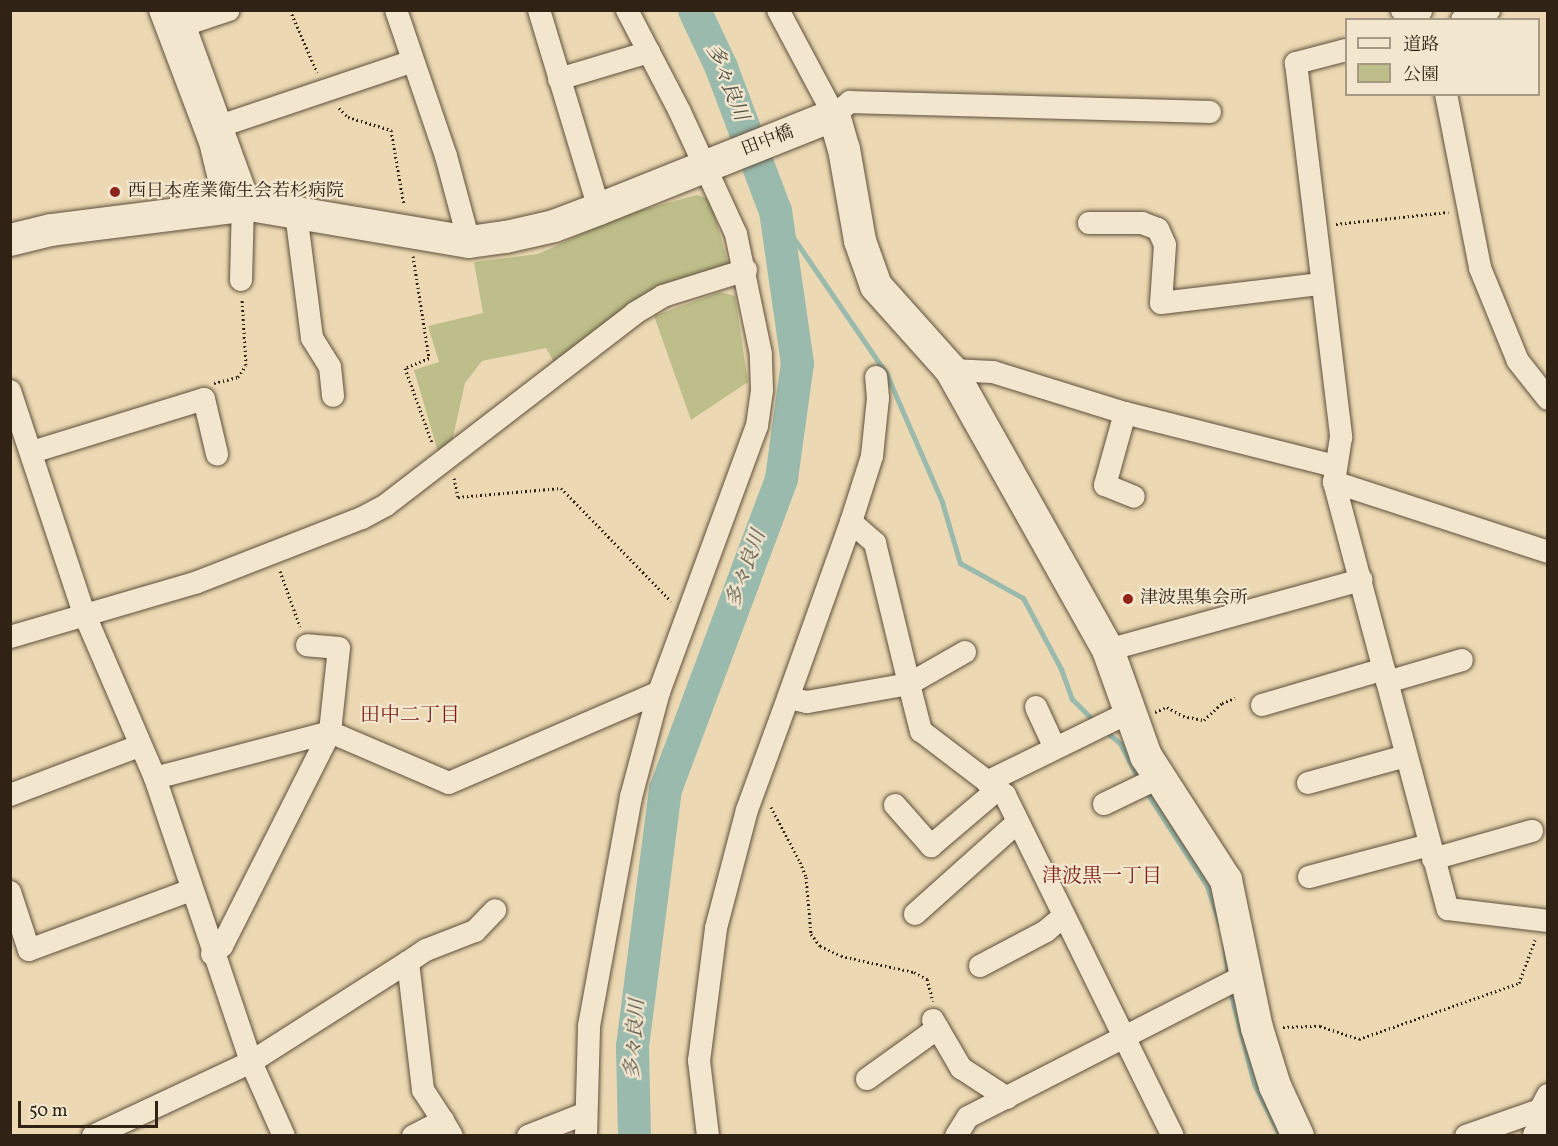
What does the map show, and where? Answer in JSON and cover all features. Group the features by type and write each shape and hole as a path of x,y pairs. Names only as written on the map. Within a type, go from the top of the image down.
{"street":[{"path":"160,10 210,142 240,206"},
{"path":"229,10 182,18 223,125 240,206 241,280"},
{"path":"10,240 51,230 240,206 469,242 446,156 396,10"},
{"path":"539,10 600,209"},
{"path":"586,1136 589,1026 630,797 659,693 757,426 762,390 760,354 746,270 712,164 627,10"},
{"path":"778,10 826,119 844,149 854,220 876,286 951,370 1108,650 1129,717 1158,778 1226,880 1257,1028 1275,1086 1298,1136"},
{"path":"1402,10 1421,11"},
{"path":"1467,18 1485,11"},
{"path":"1345,51 1296,63 1341,437 1334,474 1431,852 1448,909 1542,927"},
{"path":"559,79 649,52"},
{"path":"223,125 413,61"},
{"path":"1446,96 1480,268 1501,326 1518,361 1548,399"},
{"path":"826,119 850,102 1210,112"},
{"name":"田中橋","path":"469,242 554,226 826,119"},
{"path":"296,213 312,338 330,367 333,396"},
{"path":"1089,223 1142,223 1158,230 1165,245 1161,303 1321,284"},
{"path":"10,637 84,613 195,583 362,518 444,460 663,296 746,270"},
{"path":"951,370 993,372 1125,414 1334,474 1548,552"},
{"path":"708,1136 699,1061 716,928 758,778 851,522 872,456 879,398 876,377"},
{"path":"10,391 84,613 154,778 212,954 251,1062 284,1136"},
{"path":"32,452 204,399 217,454"},
{"path":"1125,414 1105,485 1134,497"},
{"path":"851,522 875,543 921,731 1005,795 1173,1136"},
{"path":"1108,650 1361,580"},
{"path":"212,954 222,946 330,732 339,648 307,645"},
{"path":"788,698 807,702 909,684 965,652"},
{"path":"1262,705 1386,675 1462,660"},
{"path":"154,778 330,732 449,783 659,693"},
{"path":"1036,707 1055,748"},
{"path":"895,806 931,846 992,786 1055,748 1129,717"},
{"path":"10,795 139,746"},
{"path":"1308,783 1406,756"},
{"path":"1104,804 1158,778"},
{"path":"915,914 1018,822"},
{"path":"1309,877 1532,831"},
{"path":"10,892 20,955 191,890"},
{"path":"93,1136 251,1062 426,950 475,931 495,910"},
{"path":"980,966 1047,931 1064,916"},
{"path":"408,962 423,1090 447,1129 413,1136"},
{"path":"956,1136 968,1117 1125,1039 1247,974"},
{"path":"867,1079 935,1024 961,1068 1007,1098"},
{"path":"1466,1136 1540,1110 1548,1095"},
{"path":"528,1136 586,1113"},
{"path":"1539,1136 1548,1132"}],"path":[{"path":"290,10 325,91 348,117 391,130 429,358 405,368 458,497 561,488 687,617"},
{"path":"1314,227 1468,209"},
{"path":"204,399 210,384 238,377 246,365 241,280"},
{"path":"274,552 307,645"},
{"path":"1129,717 1167,707 1183,716 1204,720 1222,702 1235,698"},
{"path":"758,778 774,818 806,877 811,934 820,946 841,956 914,972 927,979 933,990 935,1024"},
{"path":"1257,1028 1320,1026 1359,1039 1519,983 1542,927"}],"green space":[{"path":"697,195 710,199 729,267 554,362 546,348 482,361 465,383 451,446 438,452 414,370 439,362 428,326 483,313 474,262 538,254 623,215"},
{"path":"720,292 735,296 748,382 691,420 654,316"}],"waterway":[{"name":"多々良川","path":"634,1136 632,1046 665,789 781,478 797,363 775,211 721,67 694,10"},
{"path":"775,211 886,373 942,502 960,563 1023,598 1061,669 1072,699 1096,723"},
{"path":"1105,731 1120,743 1140,782"},
{"path":"1145,790 1207,886 1220,925"},
{"path":"1224,943 1228,978"},
{"path":"1230,991 1254,1084 1280,1136"}],"place":[{"name":"西日本産業衛生会若杉病院","path":"115,192"},
{"name":"津波黒集会所","path":"1128,599"}],"district":[{"name":"田中二丁目","path":"410,716"},
{"name":"津波黒一丁目","path":"1102,877"}]}
